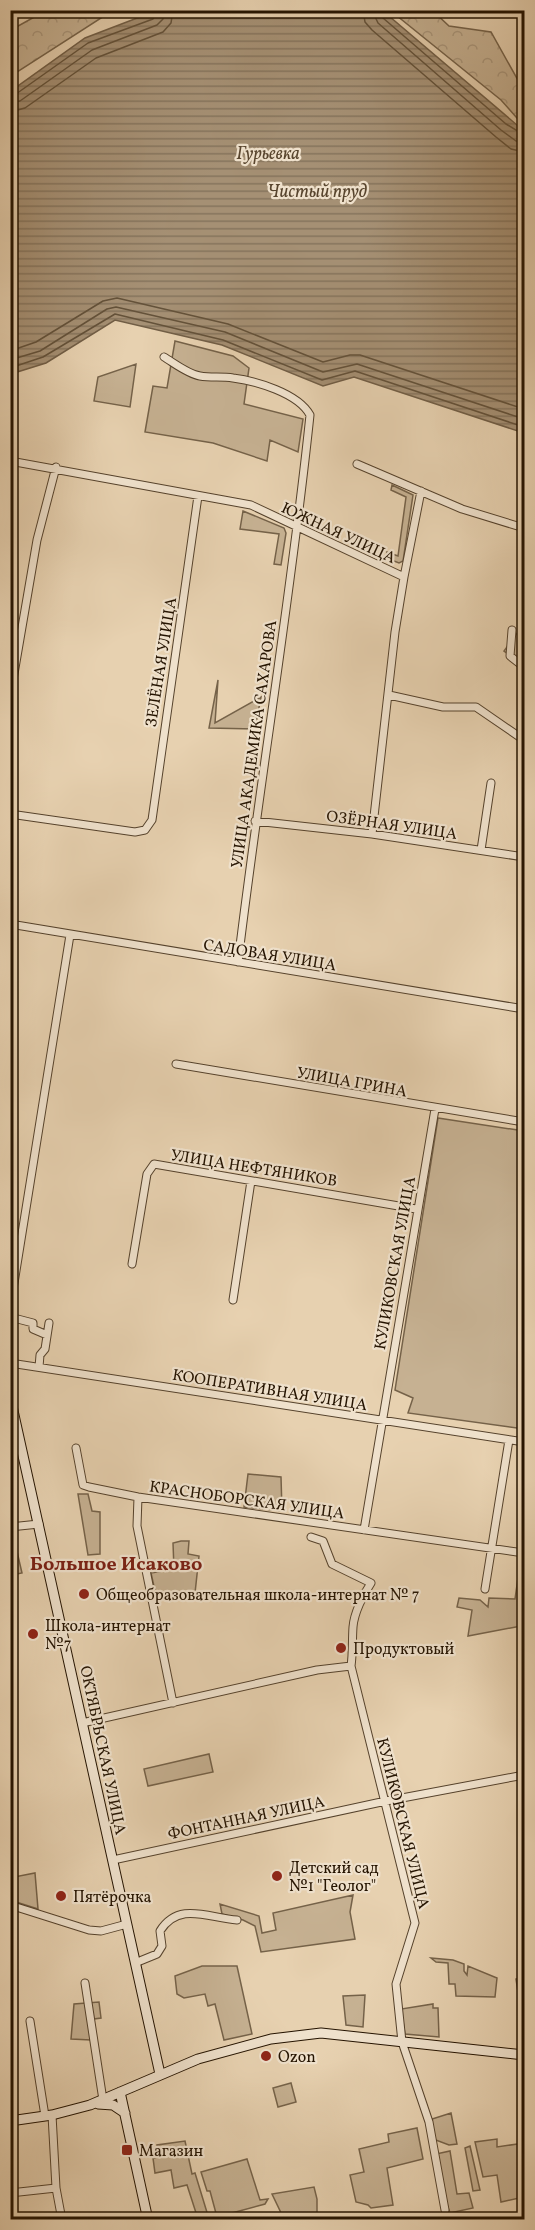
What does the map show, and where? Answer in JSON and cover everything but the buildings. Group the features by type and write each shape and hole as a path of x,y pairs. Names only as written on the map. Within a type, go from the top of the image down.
{"street":[{"path":"521,10 525,14"},
{"name":"УЛИЦА АКАДЕМИКА САХАРОВА","path":"164,357 198,376 233,378 261,385 306,407 309,415 298,529 255,821 238,962"},
{"name":"ЮЖНАЯ УЛИЦА","path":"10,461 56,467 251,505 405,578 395,632 372,834"},
{"path":"357,464 462,509 525,528"},
{"path":"10,697 37,540 56,467"},
{"path":"405,578 421,492"},
{"name":"ЗЕЛЁНАЯ УЛИЦА","path":"10,814 135,832 145,830 152,820 198,496"},
{"path":"512,630 510,656 525,667"},
{"path":"388,695 443,707 476,707 525,740"},
{"path":"481,850 491,783"},
{"name":"ОЗЁРНАЯ УЛИЦА","path":"255,821 372,834 525,857"},
{"name":"САДОВАЯ УЛИЦА","path":"10,924 525,1009"},
{"path":"10,1308 70,935"},
{"name":"УЛИЦА ГРИНА","path":"176,1064 435,1109 525,1122"},
{"name":"КУЛИКОВСКАЯ УЛИЦА","path":"364,1530 435,1109"},
{"name":"УЛИЦА НЕФТЯНИКОВ","path":"132,1264 147,1174 154,1164 417,1209"},
{"path":"233,1300 250,1181"},
{"path":"10,1317 33,1323 33,1329 47,1335"},
{"path":"39,1367 40,1355 45,1349 49,1323"},
{"name":"КООПЕРАТИВНАЯ УЛИЦА","path":"10,1363 525,1442"},
{"name":"ОКТЯБРЬСКАЯ УЛИЦА","path":"10,1397 15,1442 39,1524 160,2074"},
{"path":"485,1589 509,1440"},
{"path":"76,1448 83,1485 138,1497"},
{"name":"КРАСНОБОРСКАЯ УЛИЦА","path":"172,1703 137,1526 138,1497 525,1553"},
{"path":"10,1527 39,1524"},
{"name":"КУЛИКОВСКАЯ УЛИЦА","path":"311,1537 323,1541 332,1564 371,1583 362,1597 352,1626 354,1647 351,1666 415,1923 396,1983 402,2042 429,2122 445,2210"},
{"path":"82,1723 317,1670 351,1666"},
{"name":"ФОНТАННАЯ УЛИЦА","path":"113,1860 386,1801 525,1774"},
{"path":"10,1905 89,1930 101,1931 127,1924"},
{"path":"135,1962 157,1954 162,1946 160,1931 168,1919 185,1913 201,1913 217,1919 237,1920"},
{"path":"85,1983 103,2100"},
{"path":"30,2021 48,2116 62,2220"},
{"path":"10,2121 48,2116 103,2100 198,2059 271,2039 321,2033 525,2055"},
{"path":"120,2092 148,2220"},
{"path":"90,2104 113,2105 124,2113"},
{"path":"10,2193 56,2188"}],"green space":[{"path":"45,11 112,11 11,76 11,30"},
{"path":"391,11 433,11 449,26 491,32 524,91 524,126 501,100"},
{"path":"175,341 233,356 249,368 244,404 303,419 298,452 270,440 267,461 213,443 145,432 153,386 167,388"},
{"path":"136,364 130,407 94,401 98,377"},
{"path":"392,485 413,495 403,561 399,563 386,558 387,552 398,556 406,497 391,490"},
{"path":"243,511 284,528 286,533 281,565 274,564 279,534 240,529"},
{"path":"518,632 524,636 524,647 516,660 504,651"},
{"path":"218,680 215,723 261,697 255,729 209,728"},
{"path":"438,1118 524,1131 524,1429 408,1413 413,1398 395,1390"},
{"path":"248,1474 281,1477 282,1511 244,1507"},
{"path":"78,1494 88,1494 92,1511 100,1512 100,1554 88,1555"},
{"path":"189,1541 188,1554 199,1556 195,1593 157,1600 151,1573 174,1569 173,1543"},
{"path":"15,1543 22,1573 11,1575 11,1544"},
{"path":"521,1557 524,1558 524,1623 521,1626 468,1636 472,1610 457,1607 459,1598 480,1600 488,1607 489,1598 515,1599"},
{"path":"209,1754 213,1772 148,1786 144,1769"},
{"path":"35,1873 38,1909 16,1902 14,1877"},
{"path":"353,1895 350,1912 355,1939 261,1952 255,1926 222,1914 220,1904 259,1916 262,1933 276,1930 273,1913"},
{"path":"431,1958 453,1960 464,1964 464,1971 467,1975 468,1966 497,1978 495,1997 456,1996 455,1984 449,1984 448,1963 436,1962"},
{"path":"202,1966 237,1966 252,2034 224,2040 215,2004 208,2006 205,1994 184,1998 177,1994 175,1976"},
{"path":"524,1977 524,2004 520,2005 516,1979"},
{"path":"365,1995 363,2027 346,2025 343,1996"},
{"path":"99,2002 101,2018 94,2019 91,2040 71,2039 74,2004"},
{"path":"433,2004 433,2008 438,2008 439,2037 405,2034 401,2009"},
{"path":"291,2083 296,2102 278,2107 273,2088"},
{"path":"451,2113 457,2144 449,2145 433,2139 429,2120"},
{"path":"417,2128 423,2159 387,2168 393,2205 371,2208 356,2202 350,2175 364,2172 359,2149 389,2142 388,2134"},
{"path":"497,2139 497,2147 524,2143 524,2197 501,2202 497,2175 483,2177 475,2142"},
{"path":"185,2141 192,2174 195,2173 209,2219 198,2219 187,2185 174,2188 171,2170 155,2173 153,2158 159,2157 157,2145"},
{"path":"470,2146 480,2190 473,2191 465,2148"},
{"path":"450,2151 457,2194 469,2193 473,2208 450,2213 444,2196 436,2154"},
{"path":"247,2159 260,2200 268,2199 265,2204 217,2217 210,2191 207,2191 201,2172"},
{"path":"314,2187 317,2199 317,2219 284,2219 272,2194"}],"water":[{"name":"Чистый пруд","path":"158,10 383,11 524,131 524,433 354,377 323,386 222,345 115,320 46,363 11,374 11,91 85,38"}],"place":[{"name":"Общеобразовательная школа-интернат № 7","path":"84,1594"},
{"name":"Школа-интернат №7","path":"33,1634"},
{"name":"Продуктовый","path":"341,1648"},
{"name":"Детский сад №1 \"Геолог\"","path":"277,1876"},
{"name":"Пятёрочка","path":"61,1896"},
{"name":"Ozon","path":"266,2056"},
{"name":"Магазин","path":"127,2150"}],"district":[{"name":"Большое Исаково","path":"116,1563"}],"water label":[{"name":"Гурьевка","path":"268,153"}]}
